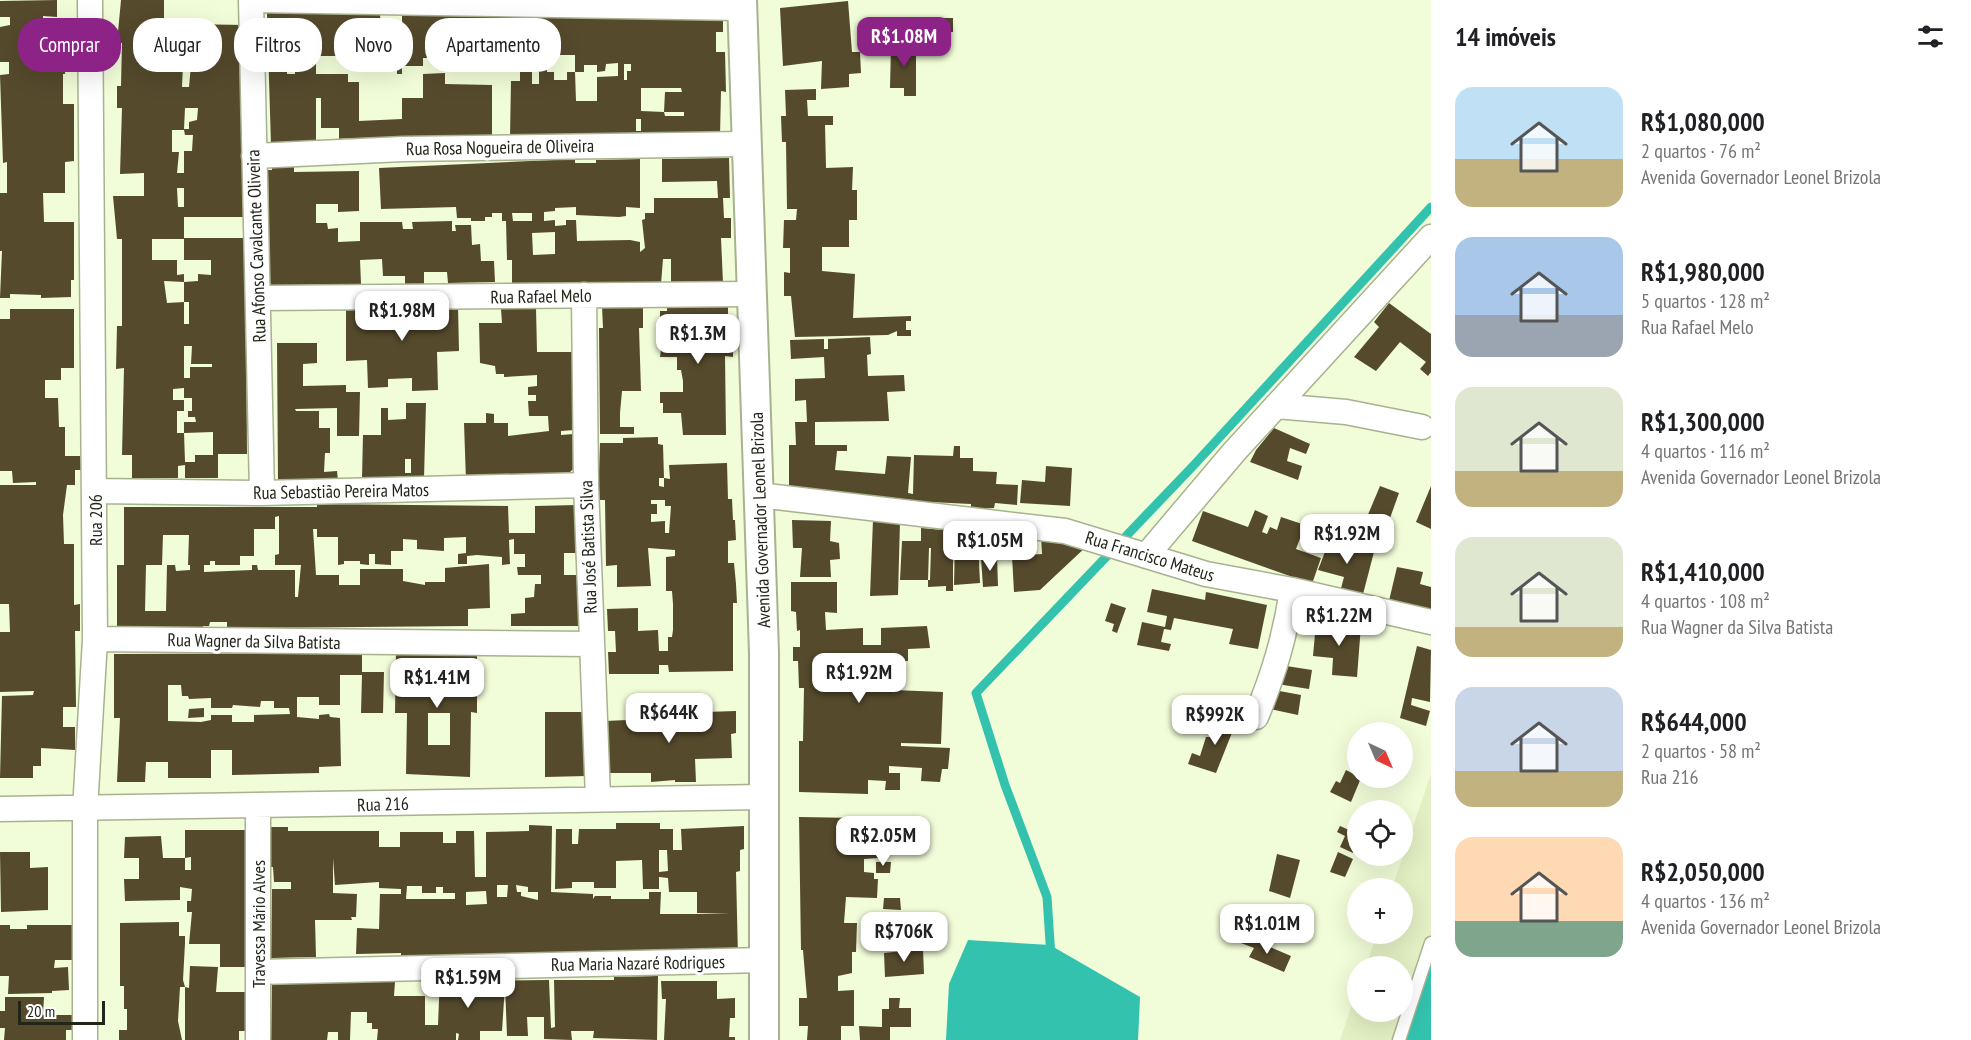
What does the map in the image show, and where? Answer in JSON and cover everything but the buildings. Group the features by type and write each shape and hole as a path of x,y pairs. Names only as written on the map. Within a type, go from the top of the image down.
{"street":[{"name":"Rua 206","path":"85,1040 85,810 95,639 90,0"},
{"path":"251,0 742,4"},
{"name":"Rua Afonso Cavalcante Oliveira","path":"251,0 262,493"},
{"name":"Avenida Governador Leonel Brizola","path":"742,4 745,144 759,495 765,798 764,1040"},
{"name":"Rua Rosa Nogueira de Oliveira","path":"254,156 403,149 745,144"},
{"path":"1146,556 1276,406 1431,237"},
{"name":"Rua Rafael Melo","path":"258,298 752,294"},
{"name":"Rua José Batista Silva","path":"584,295 586,485 598,798"},
{"path":"1276,406 1346,412 1422,427"},
{"name":"Rua Sebastião Pereira Matos","path":"95,491 262,493 586,485"},
{"name":"Rua Francisco Mateus","path":"759,495 1065,531 1206,574 1292,590 1431,622"},
{"path":"1256,717 1277,667 1286,636 1292,590"},
{"name":"Rua Wagner da Silva Batista","path":"95,639 592,644"},
{"name":"Rua 216","path":"0,809 258,807 598,798 765,798"},
{"name":"Travessa Mário Alves","path":"258,807 258,1040"},
{"name":"Rua Maria Nazaré Rodrigues","path":"258,972 765,960"}],"lane":[{"path":"1399,1040 1431,943"}],"shaded area":[{"path":"1431,774 1431,1040 1340,1040 1347,1019 1347,1022 1413,1022 1413,956 1369,956 1373,944 1413,944 1413,878 1395,878 1400,866 1413,866 1413,827"}],"water":[{"path":"968,940 1050,945 1140,997 1138,1040 946,1040 949,984"},
{"path":"1431,952 1431,1040 1402,1040 1408,1022 1413,1022 1413,1007"}],"waterway":[{"path":"1051,957 1047,897 1005,785 976,693 1194,465 1431,207"}]}
